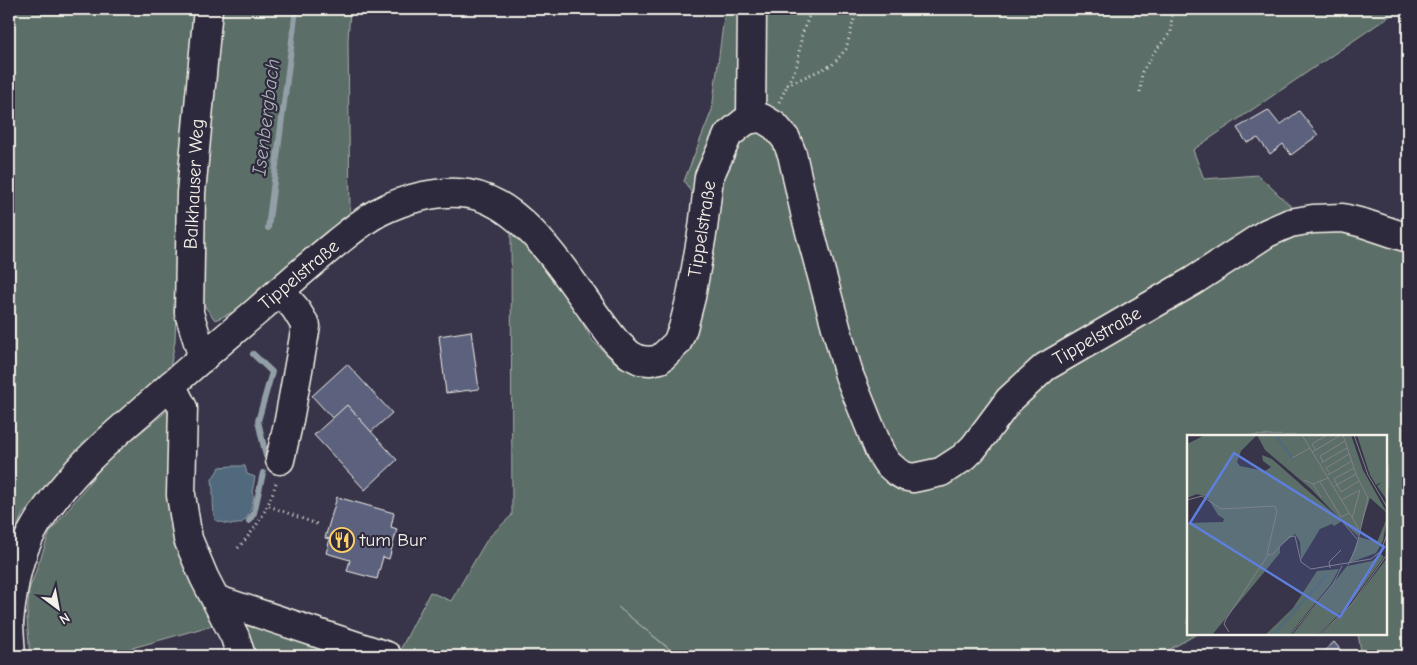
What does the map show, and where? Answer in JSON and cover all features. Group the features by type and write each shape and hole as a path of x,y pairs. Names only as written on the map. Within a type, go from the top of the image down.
{"street":[{"name":"Balkhauser Weg","path":"203,358 189,313 190,233 191,193 208,9"},
{"path":"752,9 757,118"},
{"name":"Tippelstraße","path":"11,656 9,623 14,578 22,552 36,526 64,486 100,447 280,291 355,228 377,213 402,202 426,196 467,194 501,206 517,217 541,241 607,330 630,355 640,360 660,359 677,343 683,328 691,297 700,246 709,178 728,135 744,122 757,118 775,126 786,139 792,154 806,217 850,375 867,422 887,463 896,471 913,478 941,472 964,457 974,447 1009,400 1045,367 1193,281 1267,233 1290,223 1313,219 1342,218 1408,238"},
{"path":"280,291 295,308 306,326 280,460"},
{"path":"171,385 184,408 181,495 188,539 204,577 218,600 235,637 241,656"},
{"path":"218,600 387,656"}],"path":[{"path":"757,118 780,101 797,65 802,34 812,9"},
{"path":"788,85 832,65 846,49 856,12 855,9"},
{"path":"1140,92 1142,72 1155,51 1171,32 1172,9"},
{"path":"238,548 255,529 269,506 277,481 280,460"},
{"path":"269,506 319,525"}],"green space":[{"path":"16,9 199,9 180,190 175,341 169,374 93,441 22,515 9,550 9,41"},
{"path":"221,9 350,9 348,40 350,215 269,281 240,309 215,320 200,300 202,191"},
{"path":"725,9 1400,9 1193,150 1204,179 1258,175 1300,215 1365,231 1408,253 1408,656 1362,656 1358,635 1387,635 1387,435 1187,435 1187,635 1195,635 1158,656 675,656 671,650 618,607 670,650 673,656 397,656 430,592 451,601 488,538 512,515 511,223 552,270 592,340 620,367 660,371 711,224 684,181 712,110"},
{"path":"172,407 217,624 104,656 30,656 27,619 29,590 50,532 108,459"},
{"path":"234,611 380,656 236,656"}],"water":[{"path":"245,466 247,474 255,477 252,492 254,497 249,513 243,522 238,524 215,520 212,479 220,467"}],"building":[{"path":"1268,110 1280,125 1299,111 1318,135 1291,155 1283,144 1270,154 1258,138 1247,143 1237,128"},
{"path":"471,331 479,389 446,393 439,336"},
{"path":"347,364 392,413 371,432 347,405 333,419 312,396"},
{"path":"347,405 397,460 365,490 314,435"},
{"path":"337,497 394,513 391,527 397,529 389,559 383,557 377,579 347,571 350,560 326,553 330,539 325,538"},
{"path":"1334,642 1346,656 1319,656"}],"waterway":[{"name":"Isenbergbach","path":"268,228 296,9"},
{"name":"Isenbergbach","path":"253,354 272,372 258,421 266,456"},
{"name":"Isenbergbach","path":"249,521 254,513 263,473"}],"place":[{"name":"tum Bur","path":"342,540"}]}
